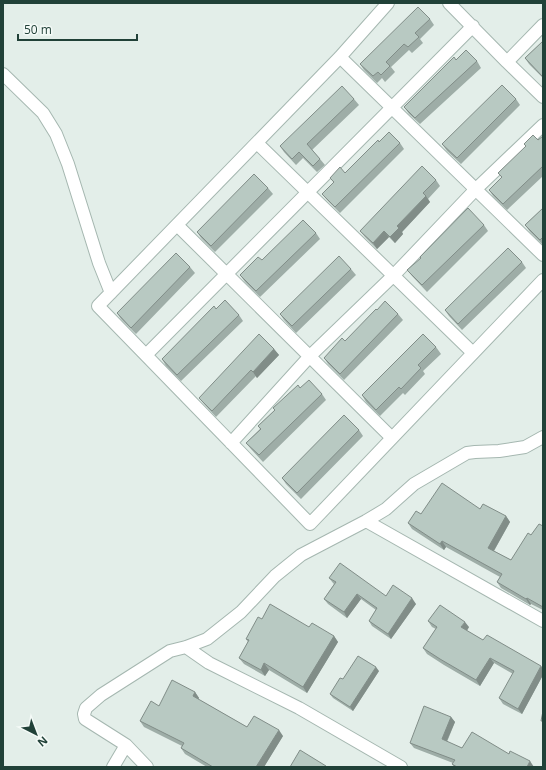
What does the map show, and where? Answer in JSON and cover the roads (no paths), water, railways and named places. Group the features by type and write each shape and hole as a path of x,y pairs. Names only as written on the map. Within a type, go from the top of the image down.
{"street":[{"path":"388,3 340,57 98,306 310,524 543,280"},
{"path":"449,3 543,97"},
{"path":"507,62 543,25"},
{"path":"146,355 473,26"},
{"path":"340,57 543,255"},
{"path":"3,74 43,113 56,134 68,164 99,263 112,293"},
{"path":"231,443 310,356 394,275 476,189 543,125"},
{"path":"257,143 474,352"},
{"path":"177,225 392,438"},
{"path":"148,767 126,745 85,719 84,714 86,708 102,695 170,651 186,648 207,639 241,612 275,576 301,555 386,509 414,484 467,453 499,451 525,447 543,437"},
{"path":"366,521 543,621"},
{"path":"186,648 209,663 299,708 400,767"},
{"path":"113,767 126,745"}]}
